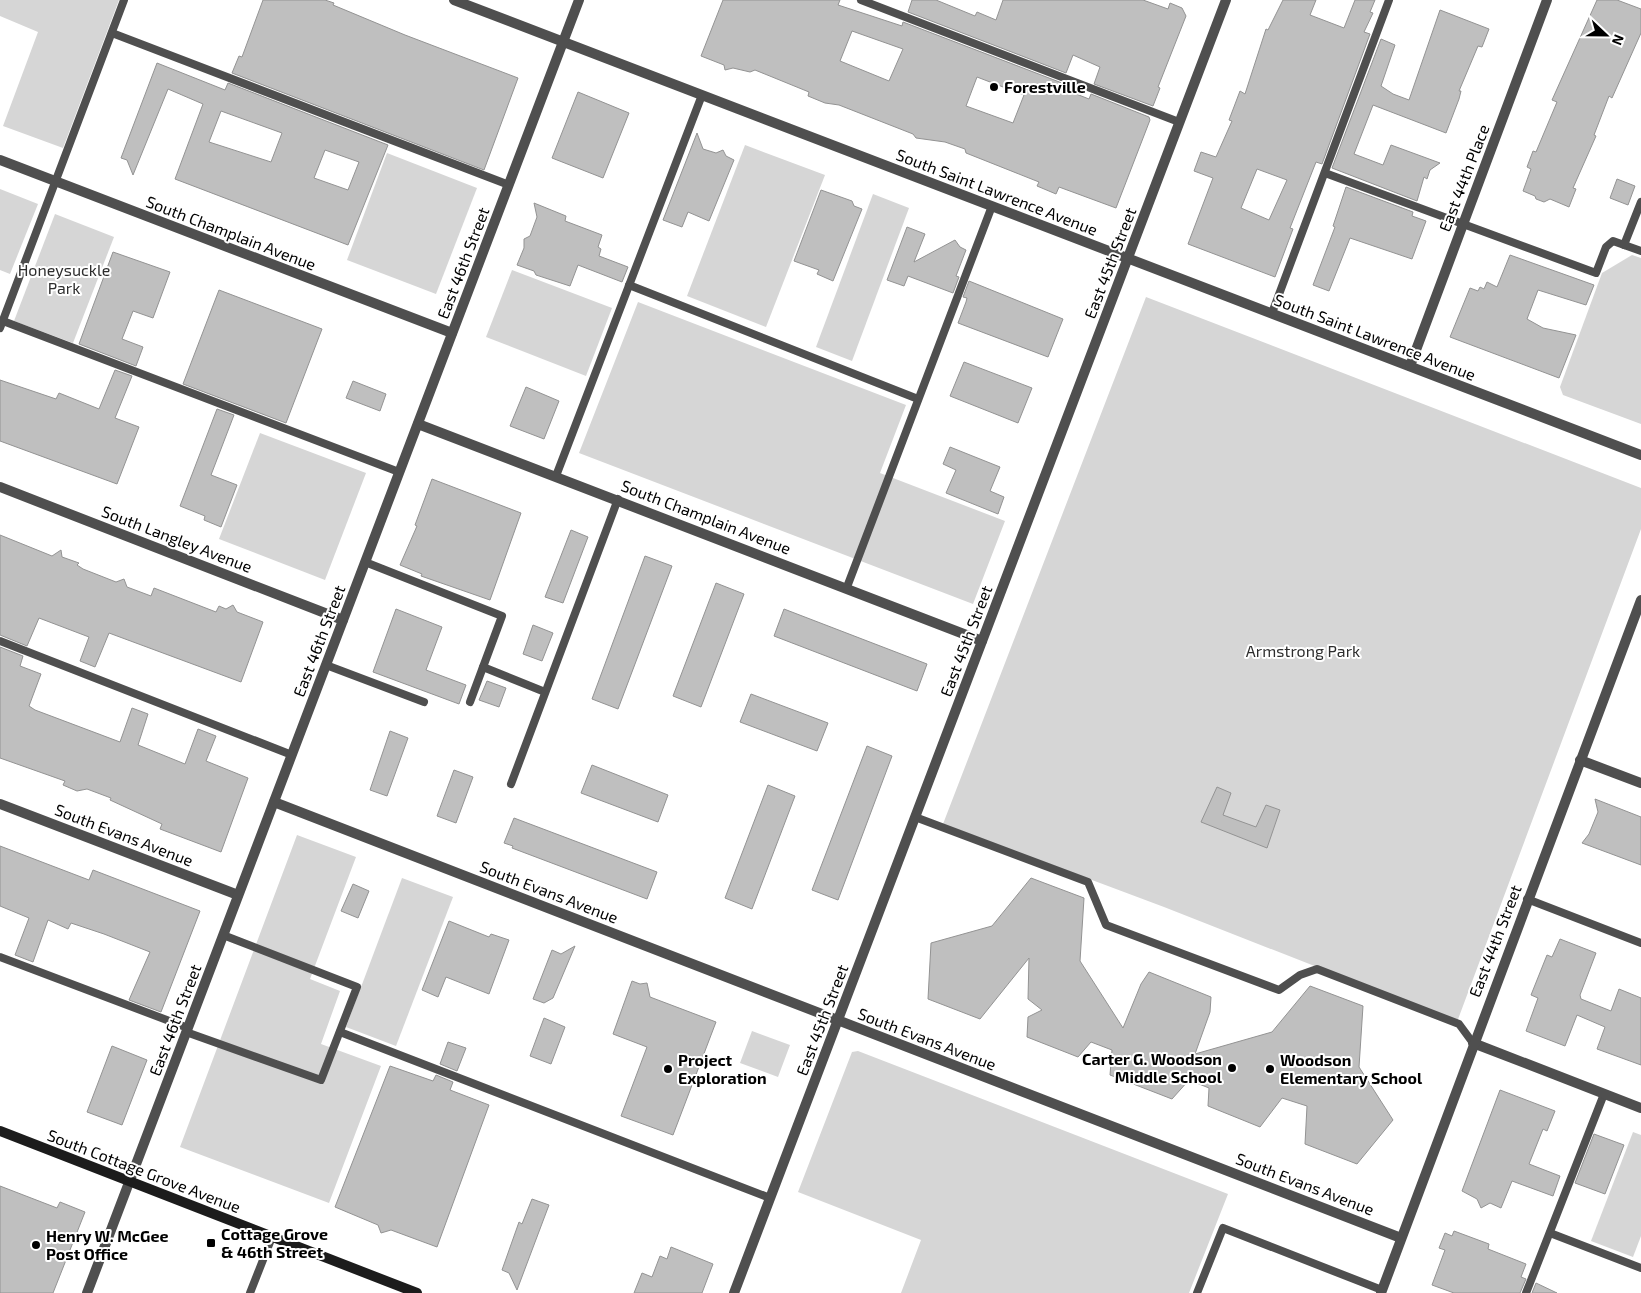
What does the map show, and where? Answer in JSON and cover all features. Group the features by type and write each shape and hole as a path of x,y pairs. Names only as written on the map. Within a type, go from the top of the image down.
{"main road":[{"name":"South Cottage Grove Avenue","path":"0,1131 417,1293"}],"street":[{"name":"South Saint Lawrence Avenue","path":"454,0 1641,455"},
{"name":"East 46th Street","path":"87,1293 579,0"},
{"name":"East 45th Street","path":"734,1293 1226,0"},
{"name":"East 44th Place","path":"1410,366 1547,0"},
{"name":"South Champlain Avenue","path":"0,160 452,333"},
{"name":"South Champlain Avenue","path":"418,424 982,640"},
{"name":"South Langley Avenue","path":"0,487 343,620"},
{"name":"East 44th Street","path":"1382,1292 1527,899 1638,616 1641,600"},
{"path":"1580,760 1641,783"},
{"name":"South Evans Avenue","path":"274,802 1401,1238"},
{"name":"South Evans Avenue","path":"0,804 238,895"},
{"path":"1473,1043 1641,1108"}],"lane":[{"path":"124,0 1,324 399,472"},
{"path":"861,0 1179,122"},
{"path":"1272,313 1389,0"},
{"path":"112,33 509,184"},
{"path":"556,476 702,95"},
{"path":"1325,173 1596,273 1606,247 1614,242 1641,251"},
{"path":"1624,245 1641,202"},
{"path":"847,587 992,206"},
{"path":"629,285 918,399"},
{"path":"511,784 618,499"},
{"path":"365,562 502,616 470,702"},
{"path":"0,641 292,755"},
{"path":"326,666 424,702"},
{"path":"483,667 546,692"},
{"path":"915,818 1088,882 1106,925 1279,990 1300,975 1317,969 1459,1024 1473,1043"},
{"path":"1527,899 1641,943"},
{"path":"0,957 321,1080 357,987 223,936"},
{"path":"340,1032 770,1198"},
{"path":"1526,1293 1604,1094"},
{"path":"1197,1293 1223,1228 1382,1292"},
{"path":"1550,1233 1641,1268"},
{"path":"250,1293 272,1237"}],"green space":[{"path":"0,0 119,0 63,148 3,126 38,32 0,16"},
{"path":"745,145 825,175 766,327 687,296"},
{"path":"387,153 477,188 436,294 347,260"},
{"path":"0,189 38,204 10,274 0,270"},
{"path":"873,194 909,208 852,361 816,347"},
{"name":"Honeysuckle Park","path":"55,214 114,237 73,343 14,321"},
{"path":"1632,255 1641,258 1641,424 1563,395 1560,387 1602,273"},
{"path":"512,270 612,308 586,376 486,337"},
{"name":"Armstrong Park","path":"1146,297 1641,488 1641,529 1457,1022 1164,907 943,824"},
{"path":"638,302 906,405 880,473 1005,521 973,604 579,453"},
{"path":"260,433 366,473 325,580 219,539"},
{"path":"297,835 356,857 310,979 340,991 321,1044 381,1066 329,1203 180,1147"},
{"path":"402,878 453,897 396,1046 346,1027"},
{"path":"752,1031 790,1045 778,1077 740,1063"},
{"path":"858,1051 1228,1194 1189,1293 901,1293 921,1240 798,1192 852,1052"},
{"path":"1633,1132 1641,1135 1641,1236 1633,1257 1591,1241"}],"building":[{"path":"263,0 325,0 405,35 518,78 484,170 232,73 239,56 242,57"},
{"path":"723,0 840,0 838,5 902,26 903,22 1062,83 1061,88 1089,99 1091,94 1149,117 1150,120 1116,208 1059,187 1056,194 1037,186 1039,182 966,153 965,149 945,142 916,138 913,134 839,105 825,103 808,96 809,92 755,70 750,72 733,68 725,70 724,65 701,56","holes":["852,31 903,49 889,81 840,61","977,77 1024,95 1013,123 966,106"]},
{"path":"912,0 936,0 975,16 977,12 996,20 1003,0 1143,0 1168,9 1170,3 1182,8 1186,16 1158,87 1160,88 1153,106 1094,84 1100,67 1073,55 1066,73 908,12"},
{"path":"1283,0 1316,0 1310,15 1344,28 1355,0 1375,0 1370,12 1373,13 1364,32 1370,34 1322,164 1316,162 1290,228 1293,229 1275,277 1188,244 1213,178 1194,171 1201,152 1216,157 1232,121 1229,120 1240,91 1245,94 1266,29 1268,30","holes":["1257,169 1287,180 1269,220 1241,208"]},
{"path":"1597,0 1617,0 1641,9 1641,33 1612,98 1609,96 1594,135 1596,136 1573,188 1576,189 1569,207 1550,199 1544,202 1523,191 1531,169 1527,167 1533,151 1536,152 1557,102 1552,100"},
{"path":"1440,10 1489,29 1482,47 1478,46 1459,91 1461,91 1459,99 1446,133 1373,105 1354,154 1383,165 1391,145 1440,163 1430,170 1427,179 1424,177 1417,201 1332,168 1381,39 1395,45 1381,86 1393,94 1409,100"},
{"path":"157,63 225,90 228,83 388,145 348,245 175,179 203,104 168,89 133,175 127,160 121,158","holes":["221,111 282,133 271,162 209,142","325,150 359,162 348,190 314,178"]},
{"path":"578,92 629,113 603,178 552,158"},
{"path":"697,133 703,149 716,153 723,150 726,156 734,160 709,221 688,212 682,227 663,220"},
{"path":"1617,179 1635,186 1628,205 1610,198"},
{"path":"1346,187 1413,212 1412,216 1426,221 1412,259 1350,238 1329,291 1313,285 1335,227 1333,226"},
{"path":"821,190 852,201 854,206 862,209 833,281 817,274 819,270 794,261"},
{"path":"534,203 566,216 565,221 602,235 598,247 601,249 599,256 628,267 622,282 578,265 570,286 536,275 534,271 517,265 524,248 524,239 530,236 537,217"},
{"path":"907,227 925,234 914,262 955,240 960,247 966,250 956,276 959,277 953,293 908,276 904,286 887,280"},
{"path":"113,252 170,272 153,318 133,311 122,339 143,347 136,366 79,344"},
{"path":"1510,255 1594,285 1586,305 1538,290 1527,319 1543,328 1576,335 1559,378 1450,337 1470,288 1478,291 1480,287 1484,289 1487,282 1497,287"},
{"path":"969,281 1063,319 1048,357 958,323 966,302 967,298 963,297"},
{"path":"219,290 322,329 286,423 183,384"},
{"path":"964,362 1032,388 1018,423 950,396"},
{"path":"115,370 132,376 115,418 139,427 117,484 0,441 0,380 56,399 59,393 99,409"},
{"path":"353,381 386,394 380,411 346,398"},
{"path":"526,387 559,401 544,439 510,426"},
{"path":"217,409 234,415 211,475 237,485 221,527 204,520 205,516 180,506"},
{"path":"950,447 1000,467 990,491 1004,497 998,514 946,493 956,470 943,464"},
{"path":"432,479 521,513 490,600 421,576 422,574 400,565 417,526 415,525"},
{"path":"571,530 588,537 563,603 545,597"},
{"path":"0,535 52,556 61,550 62,557 79,563 77,565 83,569 116,582 124,579 127,587 151,596 154,588 216,612 219,606 226,609 233,605 237,612 263,622 241,682 109,633 95,667 80,661 89,637 39,618 27,646 0,635"},
{"path":"645,556 672,566 618,709 592,699"},
{"path":"716,583 744,594 701,707 673,696"},
{"path":"396,609 442,627 426,670 466,685 459,704 373,672"},
{"path":"784,609 927,664 917,691 774,636"},
{"path":"533,625 553,633 542,661 523,654"},
{"path":"0,647 23,656 20,666 41,674 29,706 35,710 120,742 132,708 148,714 138,745 185,764 198,729 216,736 206,761 248,778 221,852 160,829 162,824 110,800 111,798 87,789 77,791 63,785 65,781 0,758"},
{"path":"487,681 506,688 499,707 479,700"},
{"path":"751,694 828,723 817,751 740,722"},
{"path":"390,731 408,738 387,796 370,790"},
{"path":"867,746 892,756 838,900 812,890"},
{"path":"592,765 668,795 658,822 581,793"},
{"path":"454,770 473,777 456,823 437,816"},
{"path":"768,785 795,796 752,909 725,898"},
{"path":"1217,787 1231,793 1223,815 1256,827 1266,805 1280,810 1267,848 1201,822"},
{"path":"1595,799 1641,817 1641,865 1582,843 1589,834 1598,812"},
{"path":"514,818 657,872 647,899 512,848 513,846 504,843"},
{"path":"0,846 89,880 93,870 200,911 161,1012 129,1000 150,952 104,934 71,923 68,929 48,920 33,962 15,955 29,918 0,906"},
{"path":"1031,878 1084,898 1080,961 1123,1028 1141,984 1149,972 1211,997 1210,1012 1195,1054 1272,1032 1310,986 1363,1006 1359,1067 1393,1120 1357,1164 1305,1144 1307,1106 1282,1098 1260,1127 1208,1106 1209,1088 1189,1080 1172,1099 1110,1075 1112,1050 1091,1042 1078,1057 1027,1037 1028,1017 1042,1010 1028,999 1029,958 980,1019 928,999 931,943 992,926"},
{"path":"353,884 369,891 358,918 341,911"},
{"path":"449,921 489,937 491,934 509,940 489,994 446,977 438,997 422,990"},
{"path":"1560,939 1596,953 1580,995 1581,999 1611,1011 1619,989 1641,998 1641,1065 1597,1049 1605,1027 1577,1015 1565,1046 1526,1031 1538,998 1531,995 1547,955 1552,957"},
{"path":"575,946 553,998 544,1003 533,999 552,950 561,954"},
{"name":"Project Exploration","path":"632,981 640,984 647,983 650,997 716,1022 673,1135 621,1116 647,1047 613,1034"},
{"path":"544,1018 565,1027 551,1064 530,1056"},
{"path":"448,1042 466,1048 457,1071 440,1064"},
{"path":"112,1046 147,1060 122,1125 87,1112"},
{"path":"390,1066 433,1081 436,1075 453,1082 450,1090 489,1105 437,1247 391,1230 381,1233 378,1225 335,1207"},
{"path":"1500,1090 1555,1111 1547,1131 1543,1129 1529,1164 1560,1176 1553,1196 1512,1181 1501,1208 1490,1203 1481,1208 1477,1199 1462,1191"},
{"path":"1594,1134 1624,1145 1605,1194 1575,1183"},
{"name":"Henry W. McGee Post Office","path":"0,1186 57,1208 60,1202 85,1212 53,1293 0,1293"},
{"path":"532,1199 549,1205 517,1290 509,1273 502,1270 519,1222 522,1224"},
{"path":"1454,1231 1489,1244 1488,1249 1526,1264 1521,1277 1526,1279 1520,1293 1454,1293 1432,1285 1445,1250 1439,1248 1445,1233 1452,1236"},
{"path":"671,1247 713,1264 702,1293 634,1293 642,1273 652,1277 660,1256 667,1259"},
{"path":"1536,1283 1557,1293 1532,1293"}],"place":[{"name":"Forestville","path":"994,87"},
{"name":"Carter G. Woodson Middle School","path":"1232,1068"},
{"name":"Project Exploration","path":"668,1069"},
{"name":"Woodson Elementary School","path":"1270,1069"},
{"name":"Cottage Grove & 46th Street","path":"211,1243"},
{"name":"Henry W. McGee Post Office","path":"36,1245"}]}
